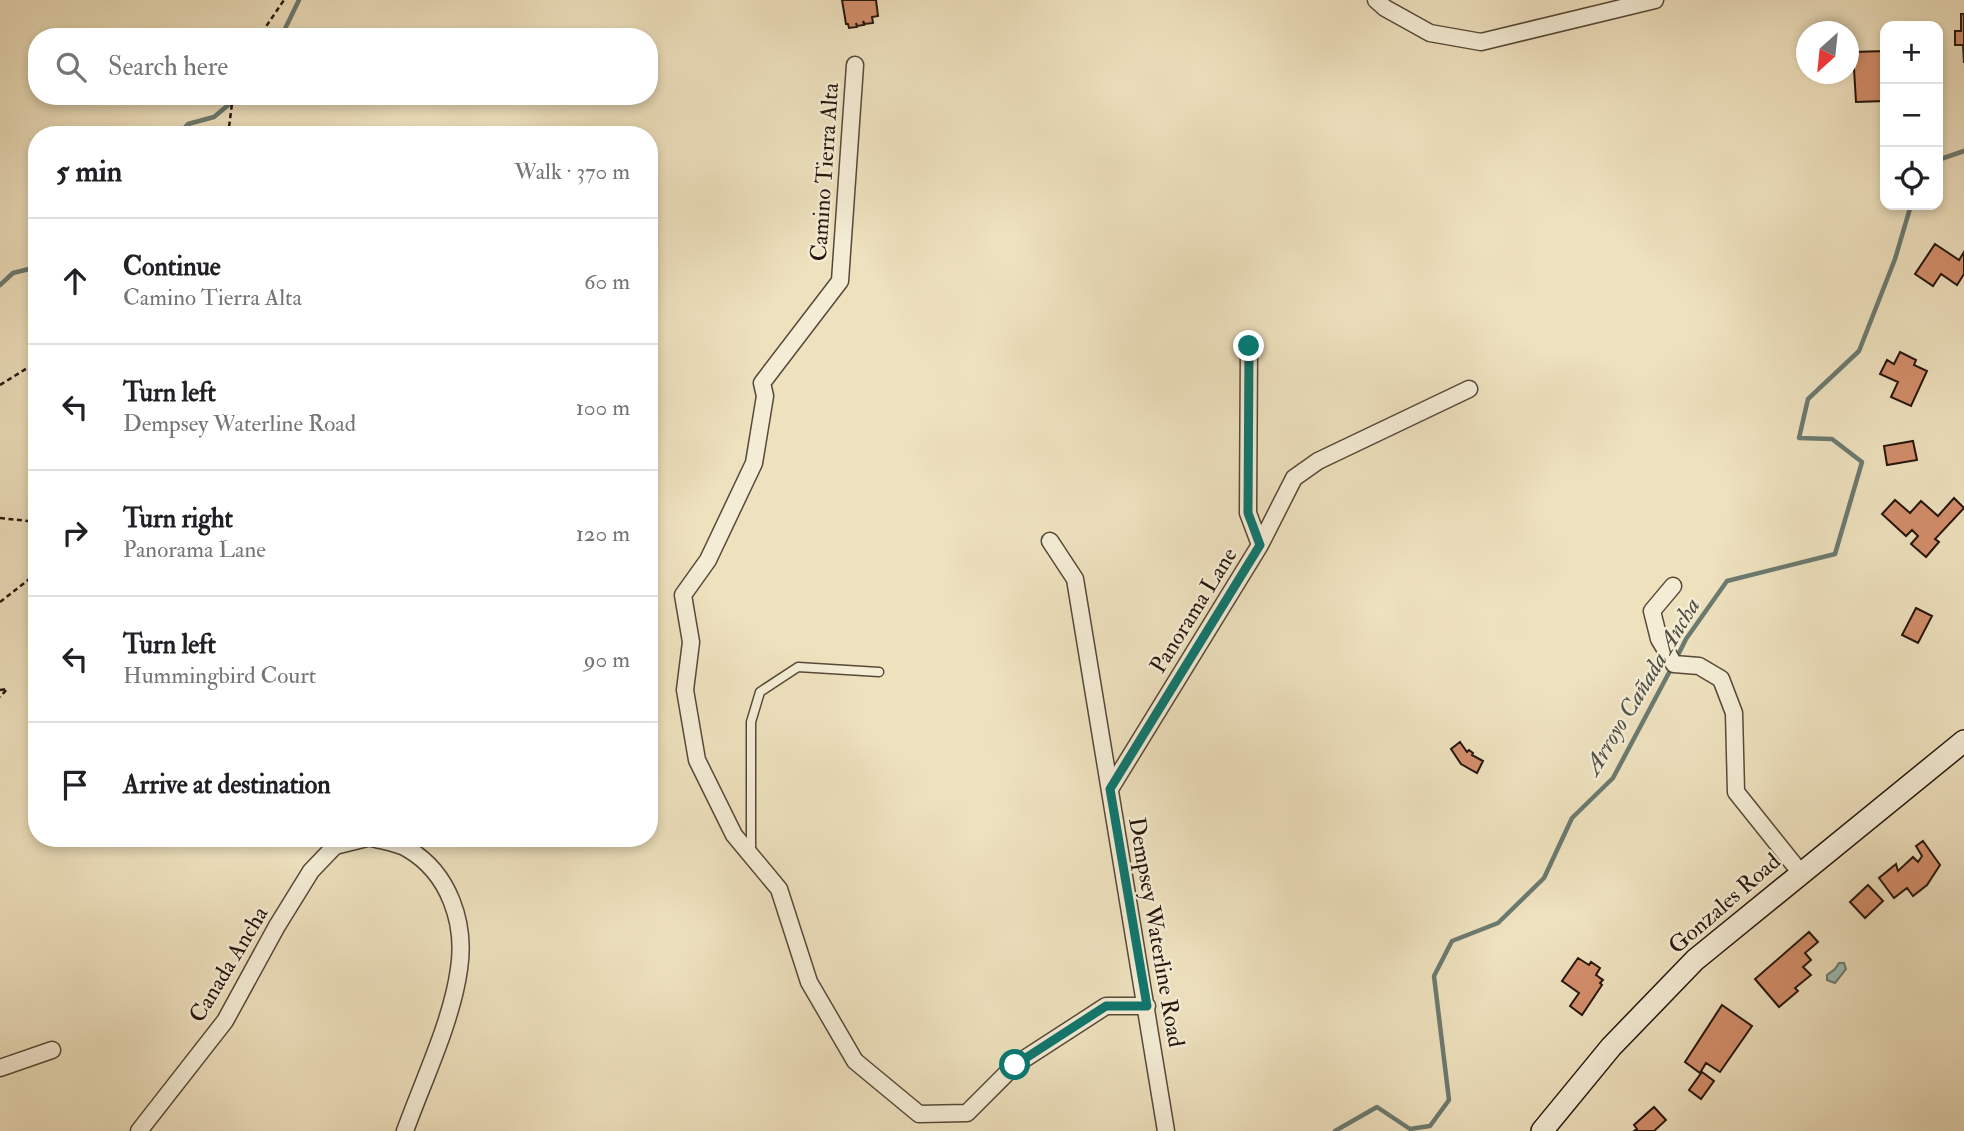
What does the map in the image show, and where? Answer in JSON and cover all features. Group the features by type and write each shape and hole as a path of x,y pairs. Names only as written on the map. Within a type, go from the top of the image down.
{"street":[{"path":"1376,0 1385,8 1430,33 1481,42 1655,0"},
{"name":"Camino Tierra Alta","path":"855,65 840,281 762,383 765,396 754,463 708,561 683,595 691,642 685,690 697,760 734,835 779,889 809,982 855,1061 919,1114 967,1114 1015,1065 1106,1006 1147,1006"},
{"path":"1249,346 1248,513 1260,545"},
{"name":"Panorama Lane","path":"1110,789 1260,545 1294,478 1318,461 1469,389"},
{"name":"Dempsey Waterline Road","path":"1050,541 1075,579 1166,1131"},
{"path":"1673,586 1652,611 1659,639 1674,664 1699,666 1721,679 1734,713 1736,792 1800,872"},
{"name":"Gonzales Road","path":"1542,1131 1652,1002 1695,960 1964,741"},
{"name":"Canada Ancha","path":"139,1131 225,1021 277,926 311,871 334,847"},
{"path":"404,847 433,868 450,896 460,925 459,969 450,1005 405,1131"},
{"path":"0,1068 52,1050"}],"lane":[{"path":"751,855 751,722 760,692 798,667 879,672"}],"path":[{"path":"265,28 284,0"},
{"path":"229,126 232,105"},
{"path":"0,385 28,368"},
{"path":"0,518 28,521"},
{"path":"0,602 28,580"},
{"path":"0,690 7,689 0,697"}],"water":[{"path":"1839,963 1844,963 1846,969 1835,983 1827,980 1827,975"}],"building":[{"path":"842,0 876,0 878,16 872,17 873,23 865,24 863,21 864,25 857,26 856,23 857,27 849,28"},
{"path":"1961,14 1964,14 1964,63 1963,45 1955,45 1955,31 1961,31"},
{"path":"1880,51 1880,101 1856,102 1855,84 1859,84 1859,52"},
{"path":"1935,244 1959,260 1964,252 1964,274 1957,285 1941,274 1933,286 1915,274"},
{"path":"1900,352 1916,360 1914,365 1927,371 1911,406 1891,397 1898,382 1880,374 1887,360 1894,364"},
{"path":"1913,441 1917,460 1887,465 1884,446"},
{"path":"1954,498 1964,508 1935,539 1939,542 1926,557 1911,544 1918,536 1912,530 1906,536 1882,514 1895,500 1910,513 1921,501 1938,516"},
{"path":"1916,608 1932,616 1918,643 1902,635"},
{"path":"1460,742 1467,752 1469,750 1483,761 1477,773 1461,764 1451,749"},
{"path":"1923,841 1940,865 1927,885 1913,896 1907,888 1894,898 1879,878 1896,864 1898,871 1913,857 1918,862 1922,856 1916,846"},
{"path":"1868,885 1883,901 1865,918 1850,902"},
{"path":"1809,932 1818,942 1805,953 1811,960 1803,967 1811,975 1795,988 1798,991 1779,1007 1755,979"},
{"path":"1578,958 1600,968 1596,975 1603,980 1582,1015 1570,1006 1579,993 1562,981"},
{"path":"1722,1005 1752,1026 1720,1072 1706,1063 1700,1073 1685,1062"},
{"path":"1702,1072 1714,1081 1701,1099 1689,1090"},
{"path":"1654,1107 1666,1120 1654,1131 1634,1131 1637,1129 1634,1125"}],"waterway":[{"path":"285,28 299,0"},
{"path":"186,126 214,117 228,105"},
{"name":"Arroyo Cañada Ancha","path":"1943,158 1964,151"},
{"name":"Arroyo Cañada Ancha","path":"1676,659 1686,639 1727,581 1835,554 1862,462 1832,439 1799,438 1808,399 1859,351 1895,259 1910,210"},
{"path":"0,285 13,273 28,269"},
{"name":"Arroyo Cañada Ancha","path":"1335,1131 1377,1107 1410,1129 1430,1126 1449,1100 1434,976 1452,941 1498,923 1544,878 1572,818 1613,778 1672,667"}],"route":[{"path":"1015,1065 1106,1006 1147,1006 1110,789 1260,545 1248,513 1249,346"}]}
